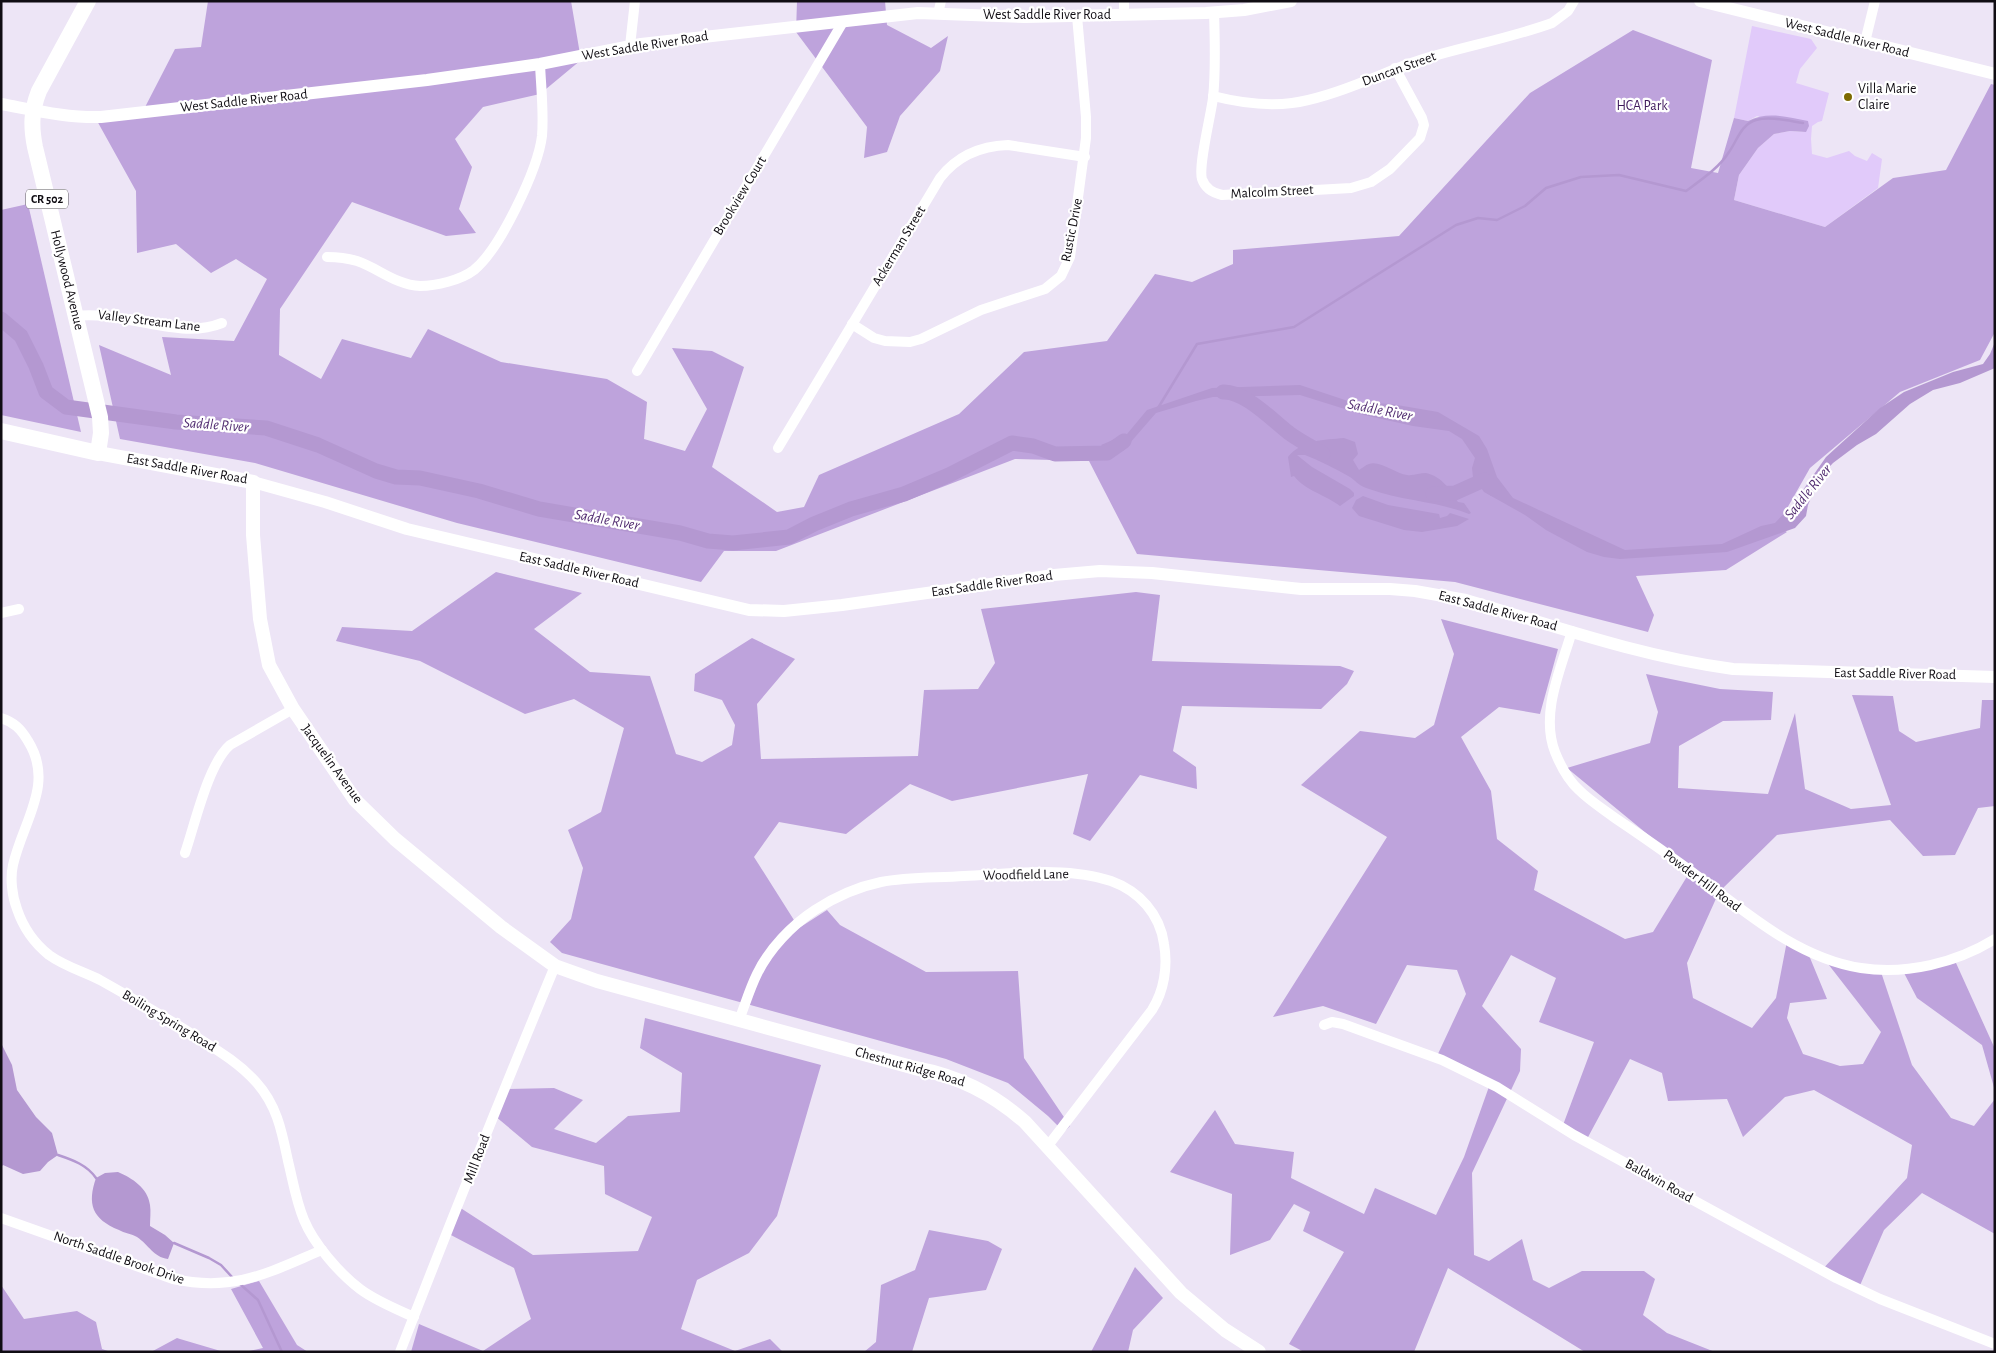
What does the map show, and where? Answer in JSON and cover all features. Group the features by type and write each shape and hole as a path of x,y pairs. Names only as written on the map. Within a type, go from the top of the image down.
{"main road":[{"name":"Hollywood Avenue","path":"88,1 46,76 32,111 32,130 97,406 101,429 98,453"},
{"name":"East Saddle River Road","path":"1,431 98,453 253,482"},
{"name":"Jacquelin Avenue","path":"253,482 253,535 264,644 269,665 292,710 355,800 368,813 421,861 487,916 555,966"},
{"name":"Chestnut Ridge Road","path":"555,966 596,981 958,1079 976,1087 1010,1109 1025,1122 1181,1293 1225,1330 1259,1352"}],"street":[{"path":"630,46 635,1"},
{"path":"1124,1 1124,15"},
{"name":"West Saddle River Road","path":"1,104 32,111 75,117 101,117 358,88 540,64 630,46 918,13 940,8 1025,17 1077,16 1244,10 1291,1"},
{"name":"Duncan Street","path":"1213,96 1268,105 1304,102 1324,97 1395,68 1552,22 1568,11 1574,1"},
{"path":"1865,42 1875,1"},
{"name":"West Saddle River Road","path":"1708,3 1995,74"},
{"name":"Malcolm Street","path":"1214,12 1215,59 1213,96 1201,172 1202,178 1209,189 1222,195 1351,188 1372,182 1382,176 1420,138 1423,132 1422,118 1395,68"},
{"name":"Rustic Drive","path":"852,324 874,338 885,341 910,342 921,339 981,310 1044,289 1054,283 1066,267 1070,257 1085,157 1086,118 1077,16"},
{"name":"Brookview Court","path":"637,371 843,22"},
{"path":"327,258 341,257 358,261 404,284 417,286 442,284 466,276 475,269 501,234 515,210 536,157 542,137 540,64"},
{"name":"Ackerman Street","path":"778,448 940,178 951,165 962,157 984,148 1002,146 1085,157"},
{"name":"Valley Stream Lane","path":"76,316 102,315 202,329 222,323"},
{"name":"East Saddle River Road","path":"253,482 325,502 407,529 749,610 784,611 1054,575 1126,571 1301,589 1390,589 1415,591 1466,600 1671,659 1733,669 1995,677"},
{"path":"1,613 19,609"},
{"name":"Powder Hill Road","path":"1572,631 1552,703 1550,718 1554,750 1564,772 1588,798 1716,888 1751,918 1781,937 1824,958 1843,964 1877,970 1908,969 1937,963 1958,957 1995,939"},
{"path":"185,853 215,766 224,751 230,745 292,710"},
{"name":"Boiling Spring Road","path":"1,718 11,721 21,730 37,758 40,771 38,791 13,866 13,894 17,909 26,928 38,944 54,958 98,979 167,1018 232,1059 256,1082 266,1094 278,1119 298,1202 305,1221 322,1250 360,1289 414,1317"},
{"name":"Woodfield Lane","path":"739,1020 757,974 784,936 813,911 841,895 858,888 899,879 1046,873 1079,875 1111,881 1134,893 1146,904 1160,925 1165,951 1163,982 1159,998 1152,1010 1047,1147"},
{"name":"Mill Road","path":"400,1352 505,1084 555,966"},
{"name":"Baldwin Road","path":"1324,1025 1332,1022 1343,1024 1417,1050 1467,1072 1497,1087 1574,1135 1836,1278 1880,1299 1995,1344"},
{"name":"North Saddle Brook Drive","path":"1,1218 173,1278 193,1283 221,1284 246,1280 322,1250"}],"shaded area":[{"path":"1752,26 1811,39 1817,48 1800,69 1796,83 1829,93 1822,121 1812,126 1812,154 1827,158 1849,151 1867,161 1872,153 1882,159 1878,188 1825,227 1734,200 1739,175 1758,148 1774,134 1790,131 1806,132 1757,116 1748,121 1734,118"}],"green space":[{"name":"HCA Park","path":"208,1 571,1 581,60 540,94 483,107 455,139 472,167 459,209 476,233 446,236 352,202 280,309 279,355 321,379 342,339 411,358 428,329 501,362 607,379 647,402 644,439 685,451 707,409 672,348 712,351 744,367 712,467 777,512 804,507 819,475 959,414 1024,352 1107,341 1155,274 1192,282 1233,264 1233,250 1399,236 1530,93 1633,30 1712,60 1691,168 1718,173 1734,118 1748,121 1762,116 1777,116 1808,121 1809,126 1806,132 1790,131 1774,134 1758,148 1739,175 1734,200 1825,227 1893,178 1946,170 1991,84 1995,85 1995,332 1980,360 1900,392 1810,468 1777,526 1787,532 1726,570 1636,576 1654,615 1648,632 1455,582 1137,554 1089,461 1015,459 776,551 724,551 701,582 457,523 255,463 120,439 99,345 171,375 162,337 234,341 267,279 236,259 211,273 176,244 137,253 136,191 96,119 142,113 175,49 201,47"},
{"path":"797,1 885,1 887,25 931,48 948,36 940,71 900,116 887,152 864,158 867,127 796,32"},
{"path":"28,204 81,432 1,415 1,210"},
{"path":"496,572 582,593 534,629 590,672 650,676 676,754 702,762 732,745 735,725 722,700 694,691 695,674 752,638 795,659 757,704 761,759 918,756 924,690 978,689 995,663 981,609 1136,592 1160,595 1152,661 1340,666 1354,671 1347,684 1321,709 1182,706 1173,751 1196,767 1197,789 1140,775 1090,841 1073,834 1088,774 952,801 910,784 846,834 779,822 754,857 799,928 827,910 840,925 926,972 1018,971 1024,1058 1070,1126 1064,1132 1048,1116 1008,1083 946,1059 562,953 550,942 571,919 583,868 568,830 601,812 624,728 574,699 525,714 420,661 336,641 342,627 412,631"},
{"path":"1441,619 1558,649 1540,714 1499,707 1461,737 1491,791 1497,839 1538,871 1534,890 1625,939 1653,932 1691,870 1567,768 1650,743 1658,712 1646,674 1720,689 1773,692 1771,720 1723,721 1679,746 1678,788 1768,794 1795,713 1805,789 1851,809 1891,805 1852,695 1893,696 1899,731 1916,742 1980,728 1982,700 1995,700 1995,806 1978,808 1955,855 1923,856 1890,820 1777,835 1719,892 1687,963 1693,998 1752,1028 1776,998 1787,941 1808,953 1827,999 1790,1003 1787,1018 1803,1054 1840,1066 1863,1064 1881,1032 1825,960 1881,972 1912,1065 1951,1118 1974,1126 1995,1099 1995,1234 1922,1193 1884,1230 1858,1290 1820,1272 1907,1178 1912,1145 1814,1090 1785,1097 1743,1137 1727,1099 1668,1101 1662,1073 1630,1059 1587,1139 1563,1125 1594,1042 1539,1022 1556,978 1511,955 1482,1006 1521,1049 1520,1071 1472,1173 1474,1255 1489,1261 1522,1239 1533,1280 1549,1288 1582,1271 1644,1271 1655,1279 1643,1315 1667,1333 1715,1352 1585,1352 1448,1268 1414,1352 1304,1352 1289,1344 1344,1252 1303,1231 1310,1212 1294,1204 1270,1240 1230,1255 1232,1194 1170,1172 1215,1110 1235,1144 1294,1152 1291,1178 1364,1214 1375,1188 1436,1215 1464,1157 1491,1081 1437,1056 1466,994 1457,970 1407,965 1376,1024 1323,1006 1273,1017 1387,837 1301,785 1360,731 1415,738 1434,725 1454,654"},
{"path":"1956,963 1995,1049 1995,1091 1982,1045 1917,998 1903,971"},
{"path":"645,1018 821,1065 777,1216 749,1253 697,1280 681,1329 735,1351 770,1339 783,1352 411,1352 419,1324 483,1351 531,1319 514,1268 449,1234 459,1207 533,1255 638,1251 652,1217 605,1194 604,1166 532,1147 495,1116 505,1089 554,1088 583,1100 554,1129 596,1143 628,1116 680,1112 682,1073 640,1048"},
{"path":"929,1230 988,1241 1002,1249 986,1290 929,1298 912,1352 864,1352 876,1342 881,1285 915,1270"},
{"path":"1135,1267 1163,1298 1133,1330 1128,1352 1091,1352"},
{"path":"259,1281 297,1345 308,1352 245,1352 263,1348 231,1289"},
{"path":"1,1285 24,1319 77,1311 96,1322 102,1349 111,1352 1,1352"},
{"path":"177,1338 180,1339 224,1352 151,1352"}],"water":[{"path":"1995,342 1995,368 1960,383 1933,390 1910,404 1876,434 1857,445 1833,463 1820,477 1808,505 1806,516 1795,528 1727,552 1620,559 1587,552 1546,530 1525,515 1484,492 1473,477 1472,468 1475,458 1462,439 1449,431 1413,426 1364,415 1300,395 1213,397 1196,401 1156,413 1123,451 1109,455 1101,445 1127,434 1147,410 1212,388 1300,385 1351,402 1391,404 1438,412 1479,436 1487,449 1497,477 1513,498 1625,550 1722,544 1761,526 1775,523 1794,503 1826,457 1880,408 1904,392 1953,372 1983,364"},
{"path":"1344,438 1355,442 1358,454 1353,460 1359,470 1373,463 1407,475 1426,473 1436,477 1445,484 1458,502 1464,503 1471,513 1366,488 1345,474 1305,455 1297,455 1312,467 1350,489 1354,496 1340,506 1310,489 1294,476 1291,477 1288,457 1294,451 1307,444 1321,440"},
{"path":"1363,496 1388,505 1439,514 1440,518 1450,513 1469,519 1457,526 1422,532 1404,530 1359,516 1352,508 1356,500"},
{"path":"1,1043 12,1065 17,1090 36,1117 52,1133 58,1155 40,1171 23,1174 3,1165 1,1167"},
{"path":"118,1172 138,1184 149,1199 150,1226 174,1243 168,1259 159,1256 137,1237 110,1226 97,1216 92,1203 93,1187 96,1178 105,1173"}],"waterway":[{"path":"1158,408 1197,344 1294,327 1456,225 1478,218 1497,220 1525,206 1546,188 1581,177 1619,175 1686,191 1720,163 1743,129 1751,122 1767,118 1803,123"},
{"name":"Saddle River","path":"1,319 21,336 46,392 66,407 176,422 266,428 318,445 376,471 396,477 420,478 479,491 539,509 680,533 708,541 733,543 789,537 814,524 851,509 904,494 949,475 1012,443 1033,446 1055,454 1107,453 1124,441"},
{"name":"Saddle River","path":"1223,392 1240,396 1249,401 1297,439 1323,454"},
{"name":"Saddle River","path":"1433,494 1455,493 1484,480 1494,489"},
{"path":"58,1155 84,1166 96,1178"},
{"path":"174,1243 221,1265 232,1277"},
{"path":"240,1284 258,1300 282,1352"}],"place":[{"name":"Villa Marie Claire","path":"1848,97"}]}
